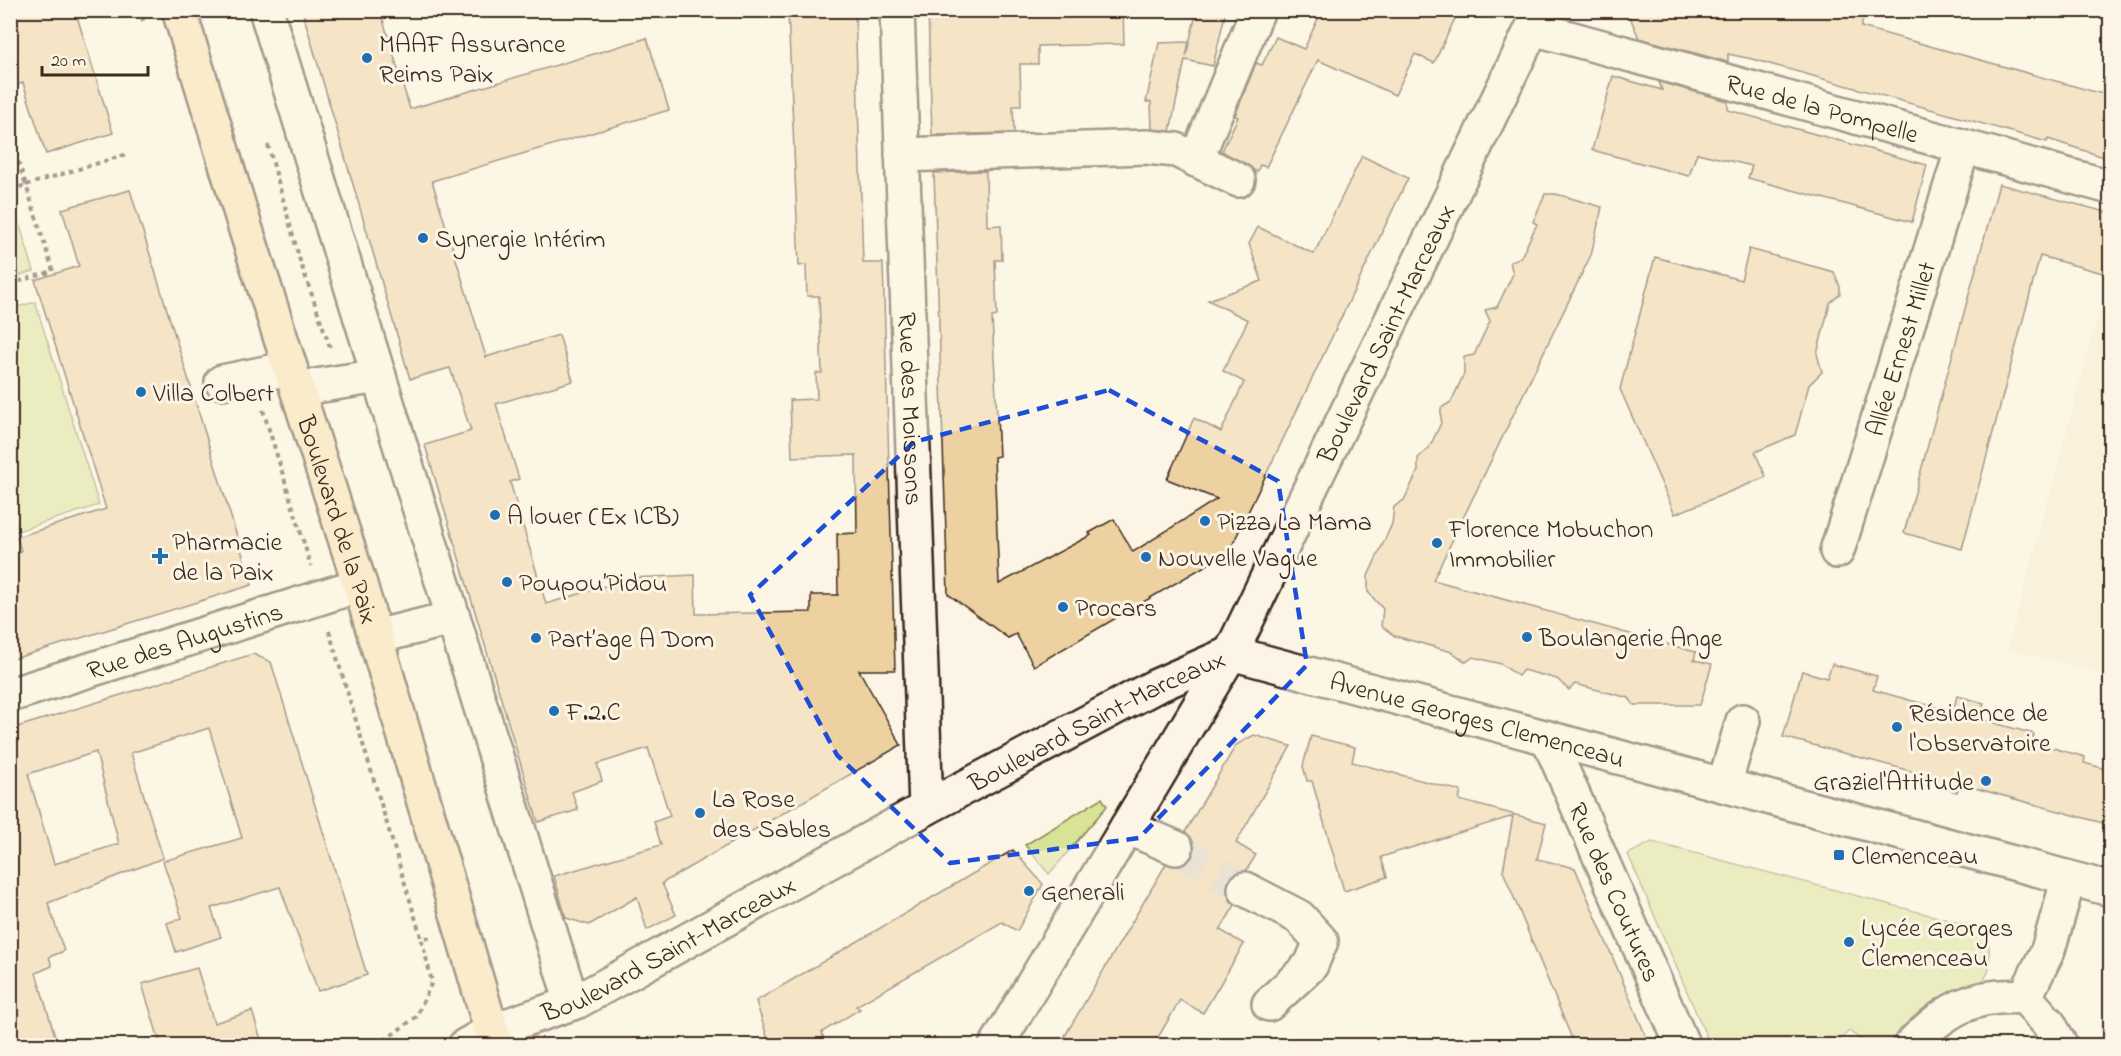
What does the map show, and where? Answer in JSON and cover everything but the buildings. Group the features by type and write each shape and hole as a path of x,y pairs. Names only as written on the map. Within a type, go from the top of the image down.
{"main road":[{"name":"Boulevard de la Paix","path":"180,10 360,585 465,940 484,1041"}],"street":[{"path":"266,10 572,1002"},
{"name":"Rue des Moissons","path":"897,10 926,808"},
{"path":"1196,160 1258,10"},
{"name":"Rue de la Pompelle","path":"1537,19 1963,147 2110,187"},
{"name":"Boulevard Saint-Marceaux","path":"484,1041 572,1002 926,808 1154,687 1231,653 1537,19"},
{"path":"902,155 1146,147 1176,150 1238,180"},
{"name":"Allée Ernest Millet","path":"1837,551 1963,147"},
{"path":"222,382 379,376"},
{"name":"Rue des Augustins","path":"10,695 360,585"},
{"path":"375,637 453,618"},
{"path":"996,1046 1231,653"},
{"name":"Avenue Georges Clemenceau","path":"1231,653 2110,889"},
{"path":"1724,785 1743,721"},
{"name":"Rue des Coutures","path":"1548,738 1683,1046"},
{"path":"1127,827 1176,848"},
{"path":"2025,997 2048,950 2068,878"},
{"path":"1245,889 1299,917 1321,941 1311,965 1269,1004"},
{"path":"1910,1046 1947,1011 1995,995 2025,997 2049,1024 2061,1046"}],"path":[{"path":"10,136 53,271 10,284"},
{"path":"10,190 128,154"},
{"path":"319,599 421,937 432,982 416,1017 380,1044"},
{"path":"421,937 465,940"},
{"path":"380,1044 392,1046"}],"highlighted area":[{"path":"1109,390 1278,481 1307,665 1139,838 950,863 837,755 750,595 914,442"}],"shaded area":[{"path":"2099,311 2110,314 2110,676 2008,649"}],"green space":[{"path":"10,194 34,271 11,278 10,278"},
{"path":"35,302 99,505 11,533 11,309"},
{"path":"1102,798 1107,806 1049,874 1025,845"},
{"name":"Lycée Georges Clemenceau","path":"1652,842 1987,930 1990,956 1988,972 1981,982 1972,988 1940,999 1924,1010 1889,1045 1868,1045 1849,1031 1834,1045 1710,1045 1628,854"}],"tunnel":[{"path":"1176,848 1245,889"}],"place":[{"name":"MAAF Assurance Reims Paix","path":"367,58"},
{"name":"Synergie Intérim","path":"423,238"},
{"name":"Villa Colbert","path":"141,392"},
{"name":"A louer (Ex ICB)","path":"495,515"},
{"name":"Pizza La Mama","path":"1205,521"},
{"name":"Florence Mobuchon Immobilier","path":"1437,543"},
{"name":"Pharmacie de la Paix","path":"160,556"},
{"name":"Nouvelle Vague","path":"1146,557"},
{"name":"Poupou’Pidou","path":"507,582"},
{"name":"Procars","path":"1063,607"},
{"name":"Boulangerie Ange","path":"1527,637"},
{"name":"Part’age A Dom","path":"536,638"},
{"name":"F.2.C","path":"554,711"},
{"name":"Résidence de l'Observatoire","path":"1897,727"},
{"name":"Graziel'Attitude","path":"1986,781"},
{"name":"La Rose des Sables","path":"700,813"},
{"name":"Clemenceau","path":"1839,855"},
{"name":"Generali","path":"1029,891"},
{"name":"Lycée Georges Clemenceau","path":"1849,942"}]}
